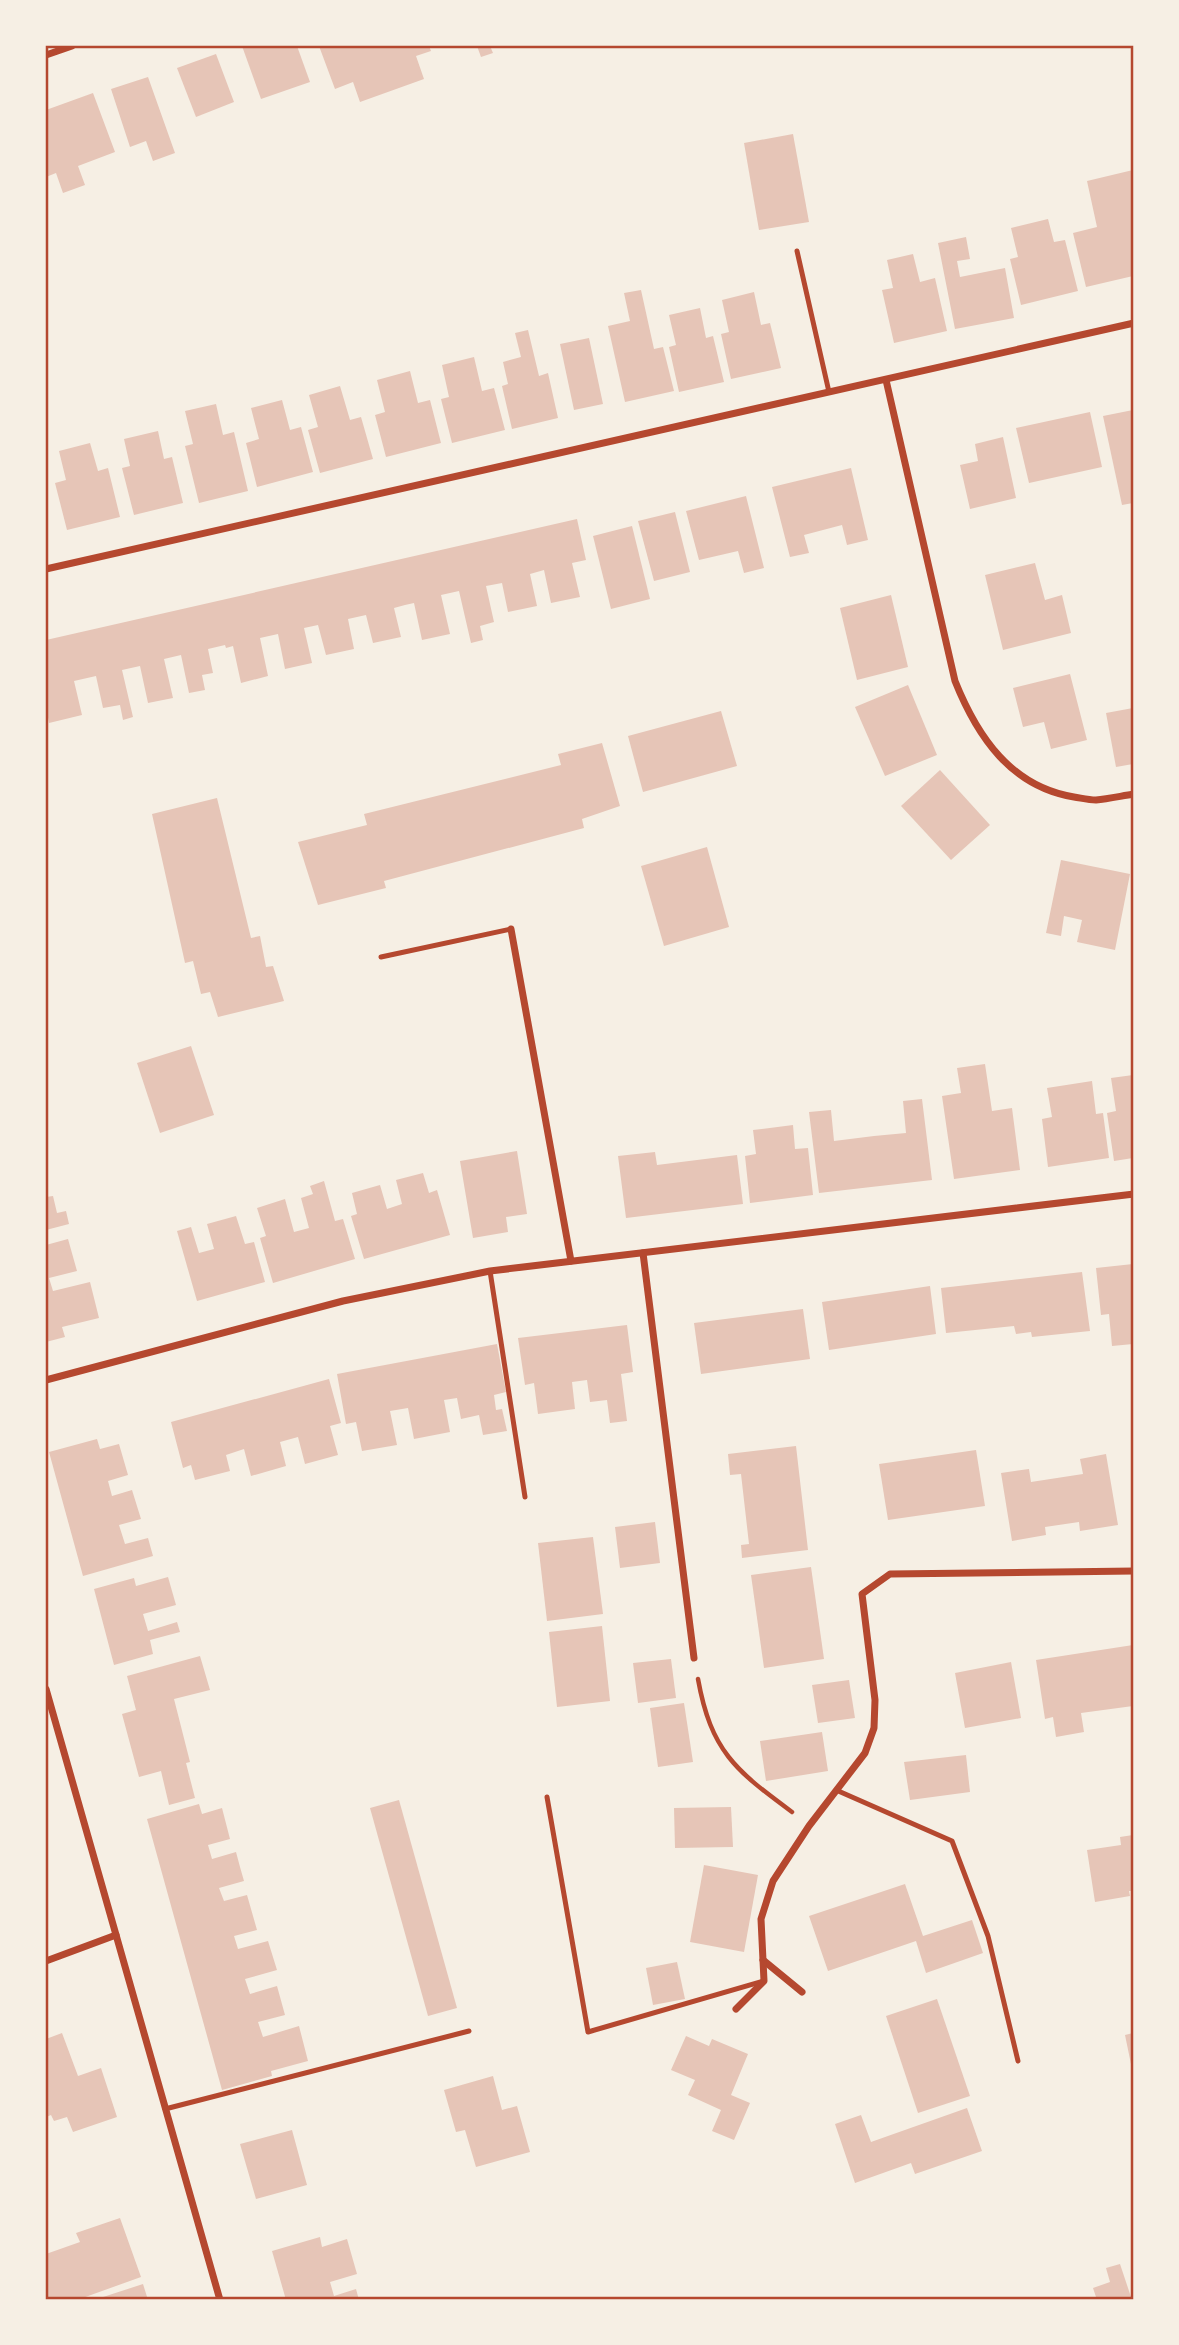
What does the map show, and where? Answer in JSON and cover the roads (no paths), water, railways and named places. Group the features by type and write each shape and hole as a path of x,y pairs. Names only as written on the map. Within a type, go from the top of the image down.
{"street":[{"path":"46,55 57,48 72,46"},
{"path":"46,569 1133,323"},
{"path":"886,380 955,681 978,730 1012,771 1035,785 1060,795 1093,800 1133,794"},
{"path":"511,929 571,1261"},
{"path":"46,1380 343,1301 490,1271 1133,1194"},
{"path":"643,1253 694,1658"},
{"path":"736,2009 764,1981 761,1919 773,1881 809,1826 865,1753 874,1728 875,1700 862,1594 890,1574 1133,1571"},
{"path":"46,1689 220,2300"},
{"path":"46,1961 116,1935"},
{"path":"763,1960 802,1992"}],"lane":[{"path":"797,251 829,392"},
{"path":"381,957 511,929"},
{"path":"490,1271 525,1497"},
{"path":"836,1790 952,1841 988,1936 1018,2061"},
{"path":"547,1797 588,2032 764,1981"},
{"path":"165,2109 469,2031"}]}
